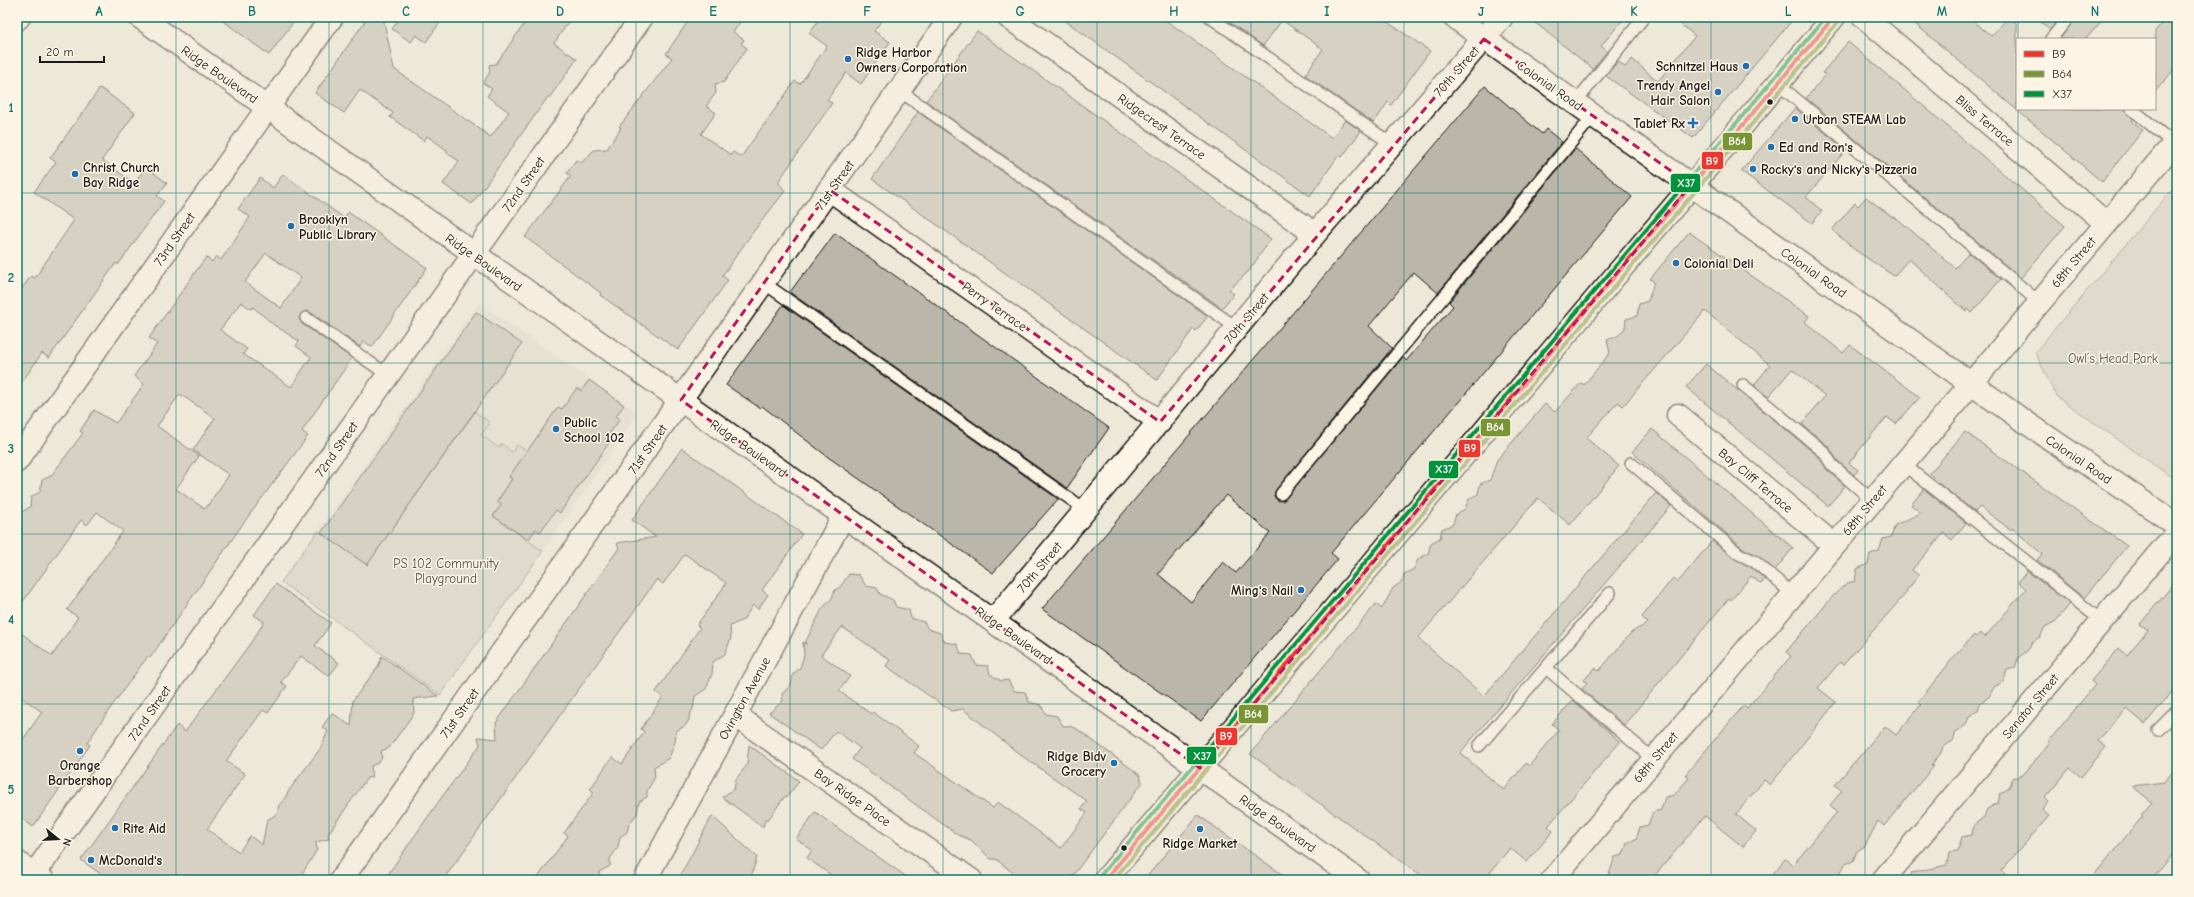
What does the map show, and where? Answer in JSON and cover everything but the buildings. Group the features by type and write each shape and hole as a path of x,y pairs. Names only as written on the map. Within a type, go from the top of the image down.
{"street":[{"name":"Ridge Boulevard","path":"140,17 1358,880"},
{"name":"73rd Street","path":"17,461 332,17"},
{"name":"72nd Street","path":"31,874 642,17"},
{"name":"71st Street","path":"341,880 951,17"},
{"name":"Ridgecrest Terrace","path":"1008,17 1315,234"},
{"name":"Colonial Road","path":"1454,17 1971,383 2177,525"},
{"name":"70th Street","path":"993,621 1315,234 1502,17"},
{"path":"1105,880 1834,17"},
{"name":"Bliss Terrace","path":"1864,17 2106,223"},
{"name":"68th Street","path":"1552,880 2175,142"},
{"name":"Perry Terrace","path":"830,190 1160,422"},
{"name":"Bay Cliff Terrace","path":"1678,415 1834,545"},
{"name":"Ovington Avenue","path":"645,880 844,515"},
{"name":"Senator Street","path":"1883,880 2177,532"},
{"name":"Bay Ridge Place","path":"735,715 971,880"}],"lane":[{"path":"1210,17 1393,145"},
{"path":"1575,103 1644,17"},
{"path":"2052,38 2069,17"},
{"path":"1778,84 2039,302"},
{"path":"900,90 1238,328"},
{"path":"2133,110 2175,142"},
{"path":"1281,494 1593,116"},
{"path":"764,283 1086,510"},
{"path":"306,318 388,375"},
{"path":"1743,385 1824,452 1832,466 1872,500"},
{"path":"1631,463 1739,554 1754,561 1793,594"},
{"path":"1903,464 2102,621"},
{"path":"1479,746 1610,593"},
{"path":"1546,668 1653,759"},
{"path":"2158,730 2177,711"}],"highlighted area":[{"path":"1484,39 1691,185 1200,768 681,400 830,190 1160,422"}],"shaded area":[{"name":"Public School 102","path":"479,303 638,413 543,551 493,516 497,502 512,480 509,477 512,452 499,448 481,435 490,423 367,565 318,531"}],"green space":[{"name":"Owl’s Head Park","path":"2177,184 2177,481 2056,396 2035,352"},
{"name":"PS 102 Community Playground","path":"475,412 490,423 481,435 499,448 502,444 512,452 517,445 527,451 509,477 512,479 497,501 501,505 493,516 543,551 440,695 281,582 318,531 367,565"}],"transit line":[{"name":"X37","path":"1100,876 1826,17"},
{"name":"B9","path":"1105,880 1834,17"},
{"name":"B64","path":"1113,880 1839,21"}],"place":[{"name":"Ridge Harbor Owners Corporation","path":"848,59"},
{"name":"Schnitzel Haus","path":"1746,66"},
{"name":"Trendy Angel Hair Salon","path":"1718,92"},
{"name":"Urban STEAM Lab","path":"1795,119"},
{"name":"Tablet Rx","path":"1693,123"},
{"name":"Ed and Ron's","path":"1771,147"},
{"name":"Rocky's and Nicky's Pizzeria","path":"1753,169"},
{"name":"Christ Church Bay Ridge","path":"75,174"},
{"name":"Brooklyn Public Library","path":"291,226"},
{"name":"Colonial Deli","path":"1676,263"},
{"name":"Public School 102","path":"556,429"},
{"name":"Ming's Nail","path":"1301,590"},
{"name":"Orange Barbershop","path":"80,751"},
{"name":"Ridge Bldv Grocery","path":"1114,763"},
{"name":"Rite Aid","path":"115,828"},
{"name":"Ridge Market","path":"1200,829"},
{"name":"McDonald's","path":"91,860"}]}
